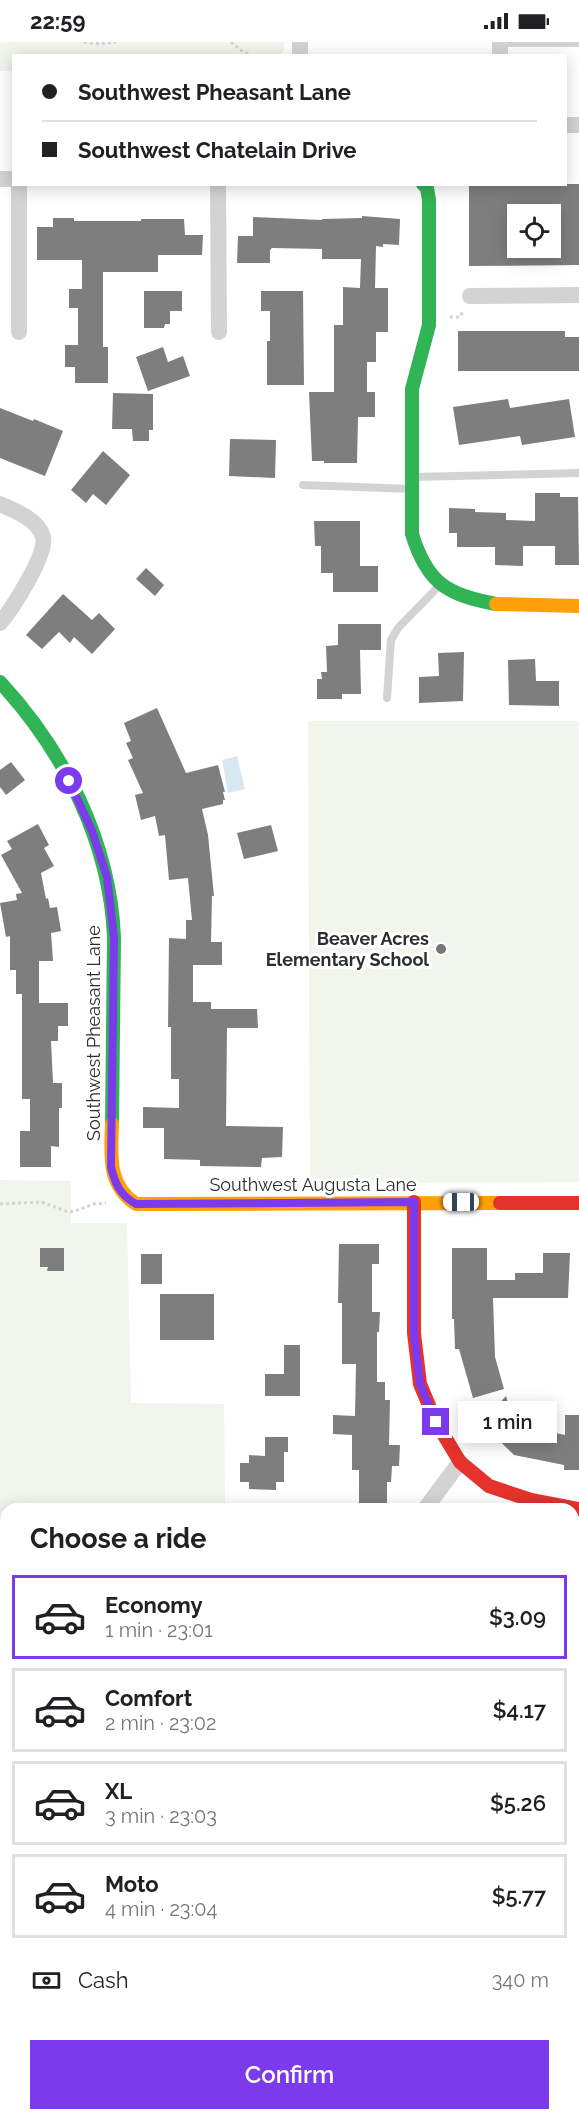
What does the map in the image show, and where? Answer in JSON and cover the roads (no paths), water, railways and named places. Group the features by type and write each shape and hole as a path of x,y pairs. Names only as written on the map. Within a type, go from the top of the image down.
{"street":[{"path":"19,186 19,332"},
{"path":"218,186 219,332"},
{"path":"425,186 429,200 429,325 426,342 414,374 412,389 412,534 419,557 429,572 448,590 475,600 501,605 579,606"},
{"path":"470,296 579,295"},
{"path":"0,504 37,526 43,537 43,548 27,582 0,623"},
{"name":"Southwest Pheasant Lane","path":"0,682 38,729 60,764 78,797 107,877 114,937 111,1167 115,1182 123,1195"},
{"name":"Southwest Augusta Lane","path":"123,1195 136,1204 579,1203"},
{"path":"414,1202 414,1333 420,1384 436,1422 460,1462 489,1486 547,1503"},
{"path":"429,1503 460,1462"}],"lane":[{"path":"500,47 578,43"},
{"path":"303,485 412,483 579,473"},
{"path":"387,698 391,640 398,628 441,583"}],"place":[{"name":"Beaver Acres Elementary School","path":"441,949"}]}
